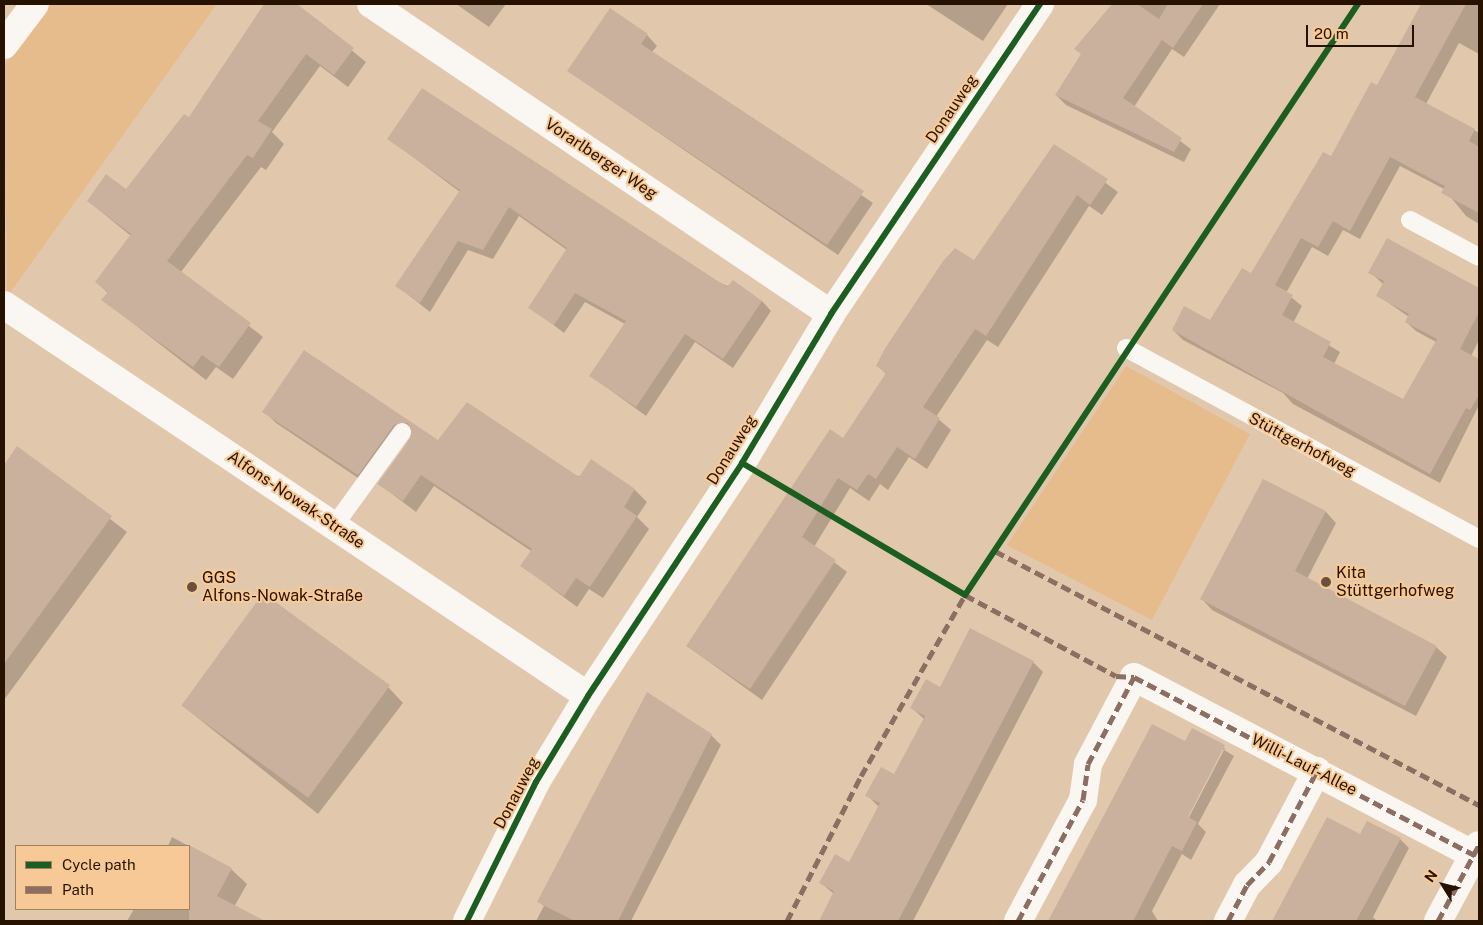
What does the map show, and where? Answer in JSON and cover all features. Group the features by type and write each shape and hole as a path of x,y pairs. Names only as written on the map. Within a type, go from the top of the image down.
{"street":[{"path":"4,45 35,4"},
{"name":"Vorarlberger Weg","path":"371,4 831,314"},
{"name":"Donauweg","path":"467,921 536,782 588,696 742,463 831,314 1040,4"},
{"name":"Alfons-Nowak-Straße","path":"4,305 588,696"},
{"name":"Willi-Lauf-Allee","path":"1018,921 1083,800 1088,764 1134,677 1478,852 1438,921"},
{"path":"1228,921 1247,885 1269,862 1317,771"}],"lane":[{"path":"1410,220 1479,258"},
{"name":"Stüttgerhofweg","path":"1126,348 1479,539"},
{"path":"334,526 402,432"}],"shaded area":[{"path":"51,4 217,4 7,297 4,66"},
{"path":"1126,366 1250,434 1152,620 1007,545"}],"building":[{"path":"264,4 297,4 354,48 334,75 306,54 258,121 272,129 253,158 247,155 167,261 251,323 219,367 202,355 193,367 101,300 108,292 95,282 131,234 87,201 106,174 126,189 184,114 189,117"},
{"path":"1112,4 1137,4 1159,19 1168,4 1203,4 1173,48 1162,40 1123,98 1182,138 1174,152 1055,95 1081,54 1074,49"},
{"path":"1421,4 1466,4 1415,97 1475,129 1469,141 1479,147 1479,213 1441,193 1445,186 1390,157 1350,231 1333,221 1318,247 1301,238 1275,285 1293,295 1282,315 1331,342 1323,357 1403,399 1437,339 1405,322 1409,314 1376,296 1384,281 1368,273 1387,238 1479,288 1479,312 1460,349 1479,359 1479,395 1470,410 1466,408 1430,474 1172,330 1184,306 1210,320 1242,268 1251,273 1323,152 1331,156 1371,82 1377,85"},
{"path":"610,8 648,34 641,44 864,191 827,245 567,71"},
{"path":"422,88 727,287 733,280 762,301 723,359 685,334 636,407 589,376 626,321 575,293 554,325 528,308 567,248 509,207 483,250 458,241 420,303 395,286 460,190 387,139"},
{"path":"1054,144 1108,179 1090,205 1077,195 986,336 975,329 923,407 940,418 915,459 897,447 876,479 868,474 857,490 838,478 802,537 836,560 750,689 686,646 830,429 843,438 886,373 876,366 884,350 943,261 955,248 974,260"},
{"path":"304,350 438,440 467,402 579,477 591,459 635,489 624,507 637,516 590,587 576,578 564,596 520,566 532,549 421,475 403,501 377,484 411,438 408,423 394,425 358,475 262,412"},
{"path":"17,446 112,516 4,664 4,465"},
{"path":"1263,479 1326,511 1295,571 1437,646 1405,706 1200,599"},
{"path":"263,593 390,685 308,798 181,705"},
{"path":"970,628 1034,661 898,921 819,921 834,891 819,883 835,854 849,862 880,803 865,796 881,767 894,774 925,716 910,708 926,679 940,687"},
{"path":"647,692 712,734 618,921 575,921 537,902"},
{"path":"1152,724 1185,741 1192,728 1225,745 1188,817 1197,822 1182,851 1172,846 1133,921 1048,921"},
{"path":"1327,817 1360,834 1367,821 1401,838 1356,921 1272,921"},
{"path":"190,846 232,868 217,896 265,921 189,921"}],"marked path":[{"path":"995,551 1479,805"},
{"path":"787,921 861,776 965,595 1116,676 1134,677 1479,857"},
{"path":"1018,921 1083,800 1088,764 1134,677"},
{"path":"1228,921 1247,885 1269,862 1317,771"},
{"path":"1438,921 1479,845"}],"cycle path":[{"path":"467,921 536,782 588,696 742,463 831,314 1040,4"},
{"path":"742,463 965,595 1358,4"}],"place":[{"name":"Kita Stüttgerhofweg","path":"1326,582"},
{"name":"GGS Alfons-Nowak-Straße","path":"192,587"}]}
